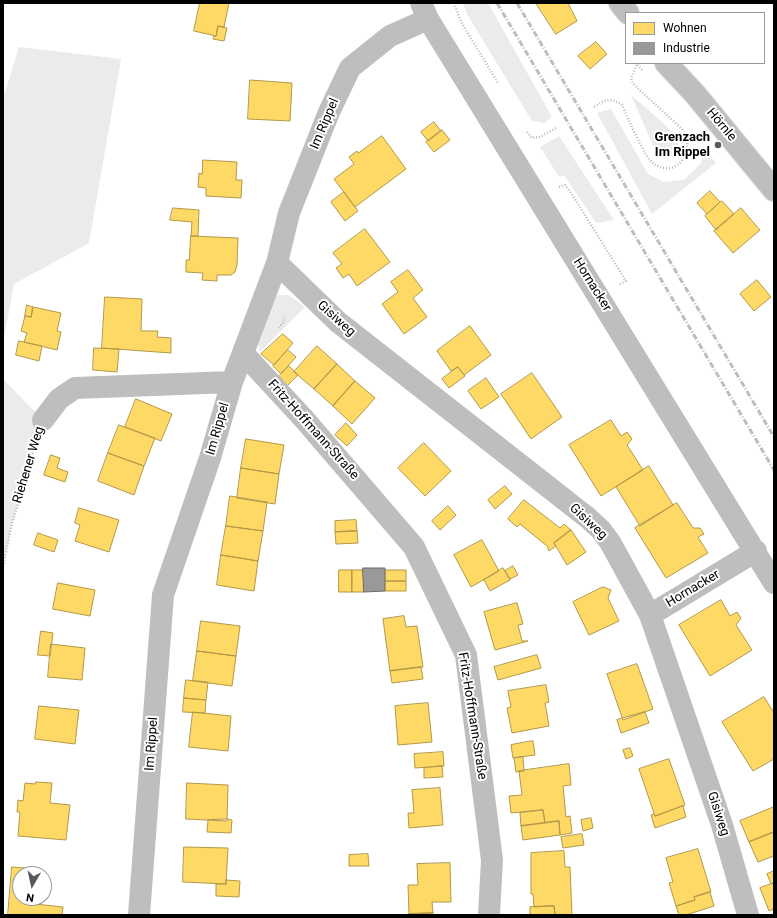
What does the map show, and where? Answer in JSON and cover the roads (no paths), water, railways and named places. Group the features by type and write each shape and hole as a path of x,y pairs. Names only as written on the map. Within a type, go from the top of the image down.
{"street":[{"path":"620,3 627,12"},
{"name":"Im Rippel","path":"139,915 162,595 210,458 232,382 277,263 289,212 329,112 350,68 424,11"},
{"name":"Hornacker","path":"424,11 756,551 774,583"},
{"name":"Hörnle","path":"667,64 695,94 774,190"},
{"name":"Gisiweg","path":"277,263 338,322 601,530 610,542 650,615 722,825 748,915"},
{"name":"Fritz-Hoffmann-Straße","path":"243,353 304,419 414,547 466,655 492,860 489,915"},
{"name":"Riehener Weg","path":"43,420 59,399 75,388 232,382"},
{"name":"Hornacker","path":"650,615 756,551"}],"railway":[{"path":"497,3 774,470"},
{"path":"517,3 774,437"}],"place":[{"name":"Grenzach Im Rippel","path":"718,145"}]}
